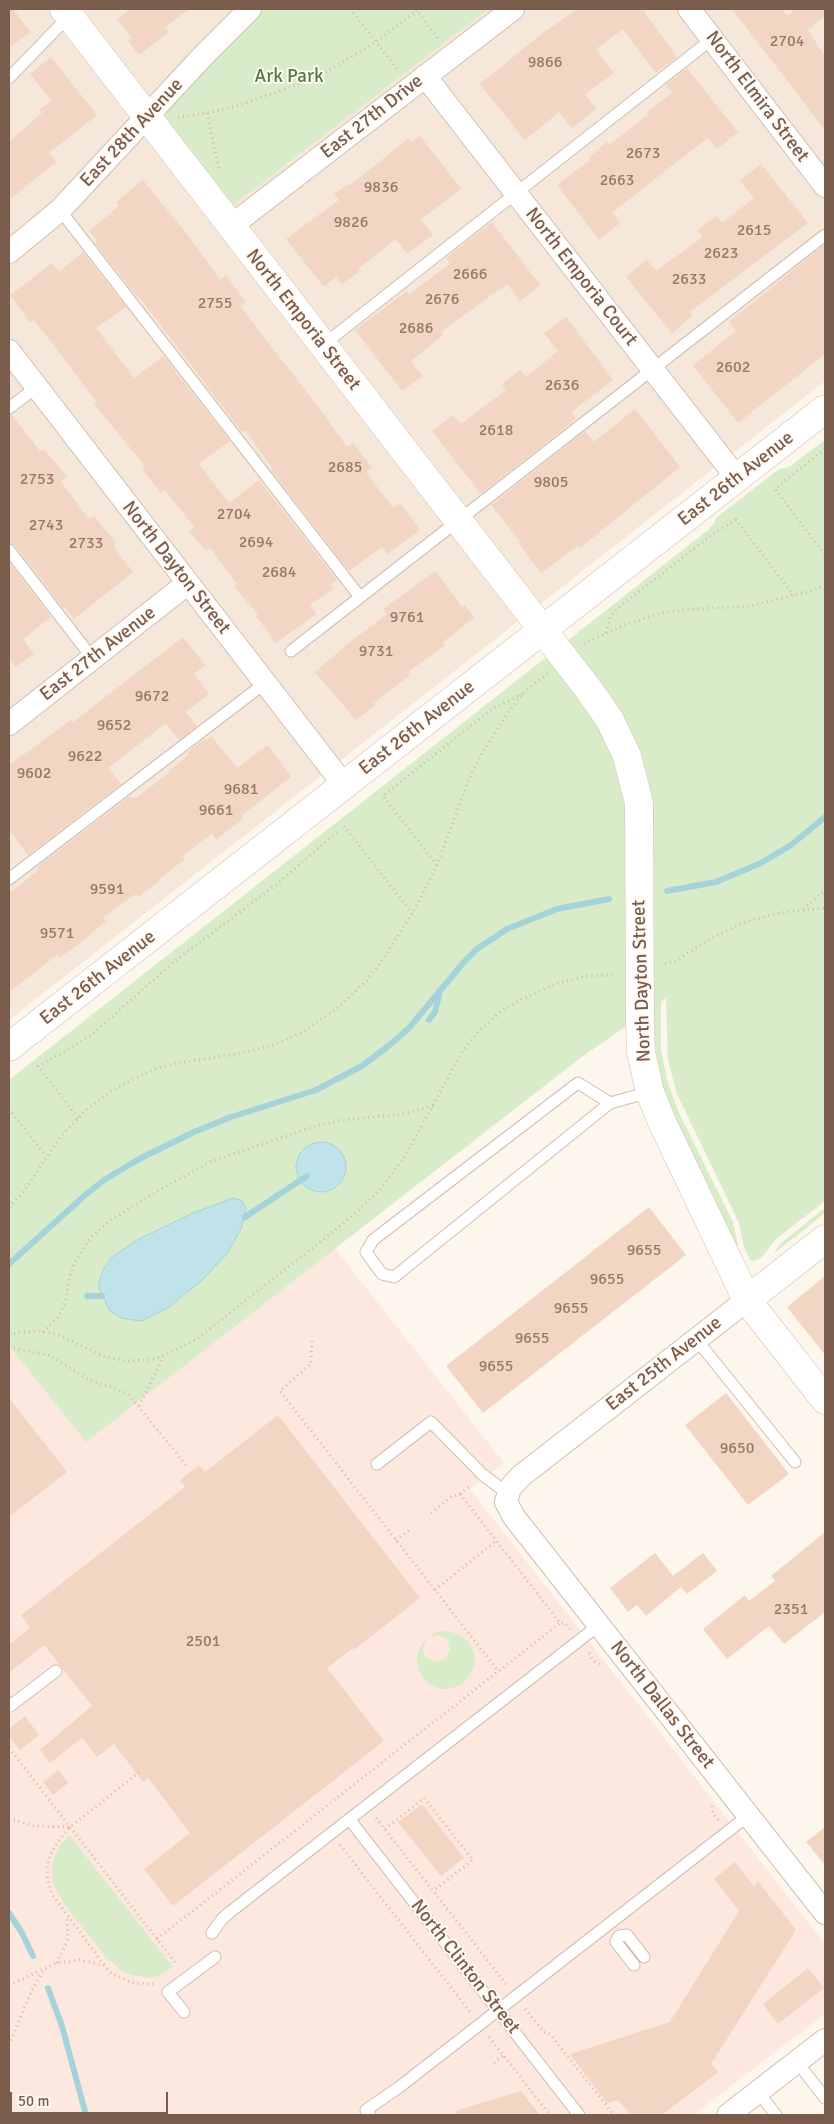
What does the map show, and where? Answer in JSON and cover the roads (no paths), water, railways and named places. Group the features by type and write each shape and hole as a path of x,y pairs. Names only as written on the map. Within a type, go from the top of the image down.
{"street":[{"name":"East 28th Avenue","path":"9,252 60,210 159,117 250,9"},
{"name":"East 27th Drive","path":"231,226 513,9"},
{"name":"North Elmira Street","path":"690,9 825,186"},
{"name":"North Emporia Street","path":"69,11 159,117 231,226 542,630"},
{"name":"North Emporia Court","path":"418,81 516,192 737,478"},
{"name":"North Dayton Street","path":"9,351 344,785"},
{"name":"East 26th Avenue","path":"9,1047 825,409"},
{"name":"East 27th Avenue","path":"9,724 188,583"},
{"name":"North Dayton Street","path":"542,630 610,720 624,748 634,778 640,814 640,1043 650,1092 662,1122 747,1300 825,1400"},
{"name":"East 25th Avenue","path":"507,1493 513,1482 825,1238"},
{"name":"North Dallas Street","path":"507,1493 506,1502 510,1512 825,1913"},
{"path":"728,2115 825,2040"}],"lane":[{"path":"9,78 69,11"},
{"path":"323,345 712,39"},
{"path":"60,210 360,597"},
{"path":"291,651 825,235"},
{"path":"9,408 37,387"},
{"path":"9,550 93,659"},
{"path":"9,879 265,683"},
{"path":"610,1103 578,1083 373,1240 366,1252 382,1274 394,1278 610,1103 650,1092"},
{"path":"696,1340 795,1462"},
{"path":"377,1464 432,1422 483,1475 507,1493"},
{"path":"212,1933 230,1912 599,1625"},
{"path":"9,1705 56,1671"},
{"path":"370,2115 366,2110 380,2102 480,2025 749,1815"},
{"name":"North Clinton Street","path":"350,1820 580,2115"},
{"path":"610,1924 619,1936"},
{"path":"619,1936 627,1935 644,1957"},
{"path":"619,1936 616,1942 634,1965"},
{"path":"184,2012 168,1992 215,1957"},
{"path":"797,2062 825,2098"},
{"path":"758,2092 776,2115"}],"water":[{"path":"316,1142 326,1142 339,1149 346,1162 346,1172 339,1185 326,1192 316,1192 307,1188 300,1181 296,1172 296,1162 300,1153 307,1146"},
{"path":"233,1198 241,1200 246,1208 241,1229 226,1255 201,1281 168,1308 141,1321 121,1318 109,1310 99,1288 99,1282 104,1268 112,1257 137,1240 193,1213"}],"waterway":[{"path":"667,891 716,882 761,863 791,845 825,817"},
{"path":"9,1264 104,1180 141,1158 194,1132 231,1117 316,1090 362,1066 409,1028 477,949 507,929 557,909 609,899"},
{"path":"429,1020 435,1012 439,995"},
{"path":"245,1217 307,1176"},
{"path":"87,1296 102,1296"},
{"path":"9,1913 22,1933 33,1956"},
{"path":"48,1988 62,2026 86,2115"}],"park label":[{"name":"Ark Park","path":"289,77"}]}
